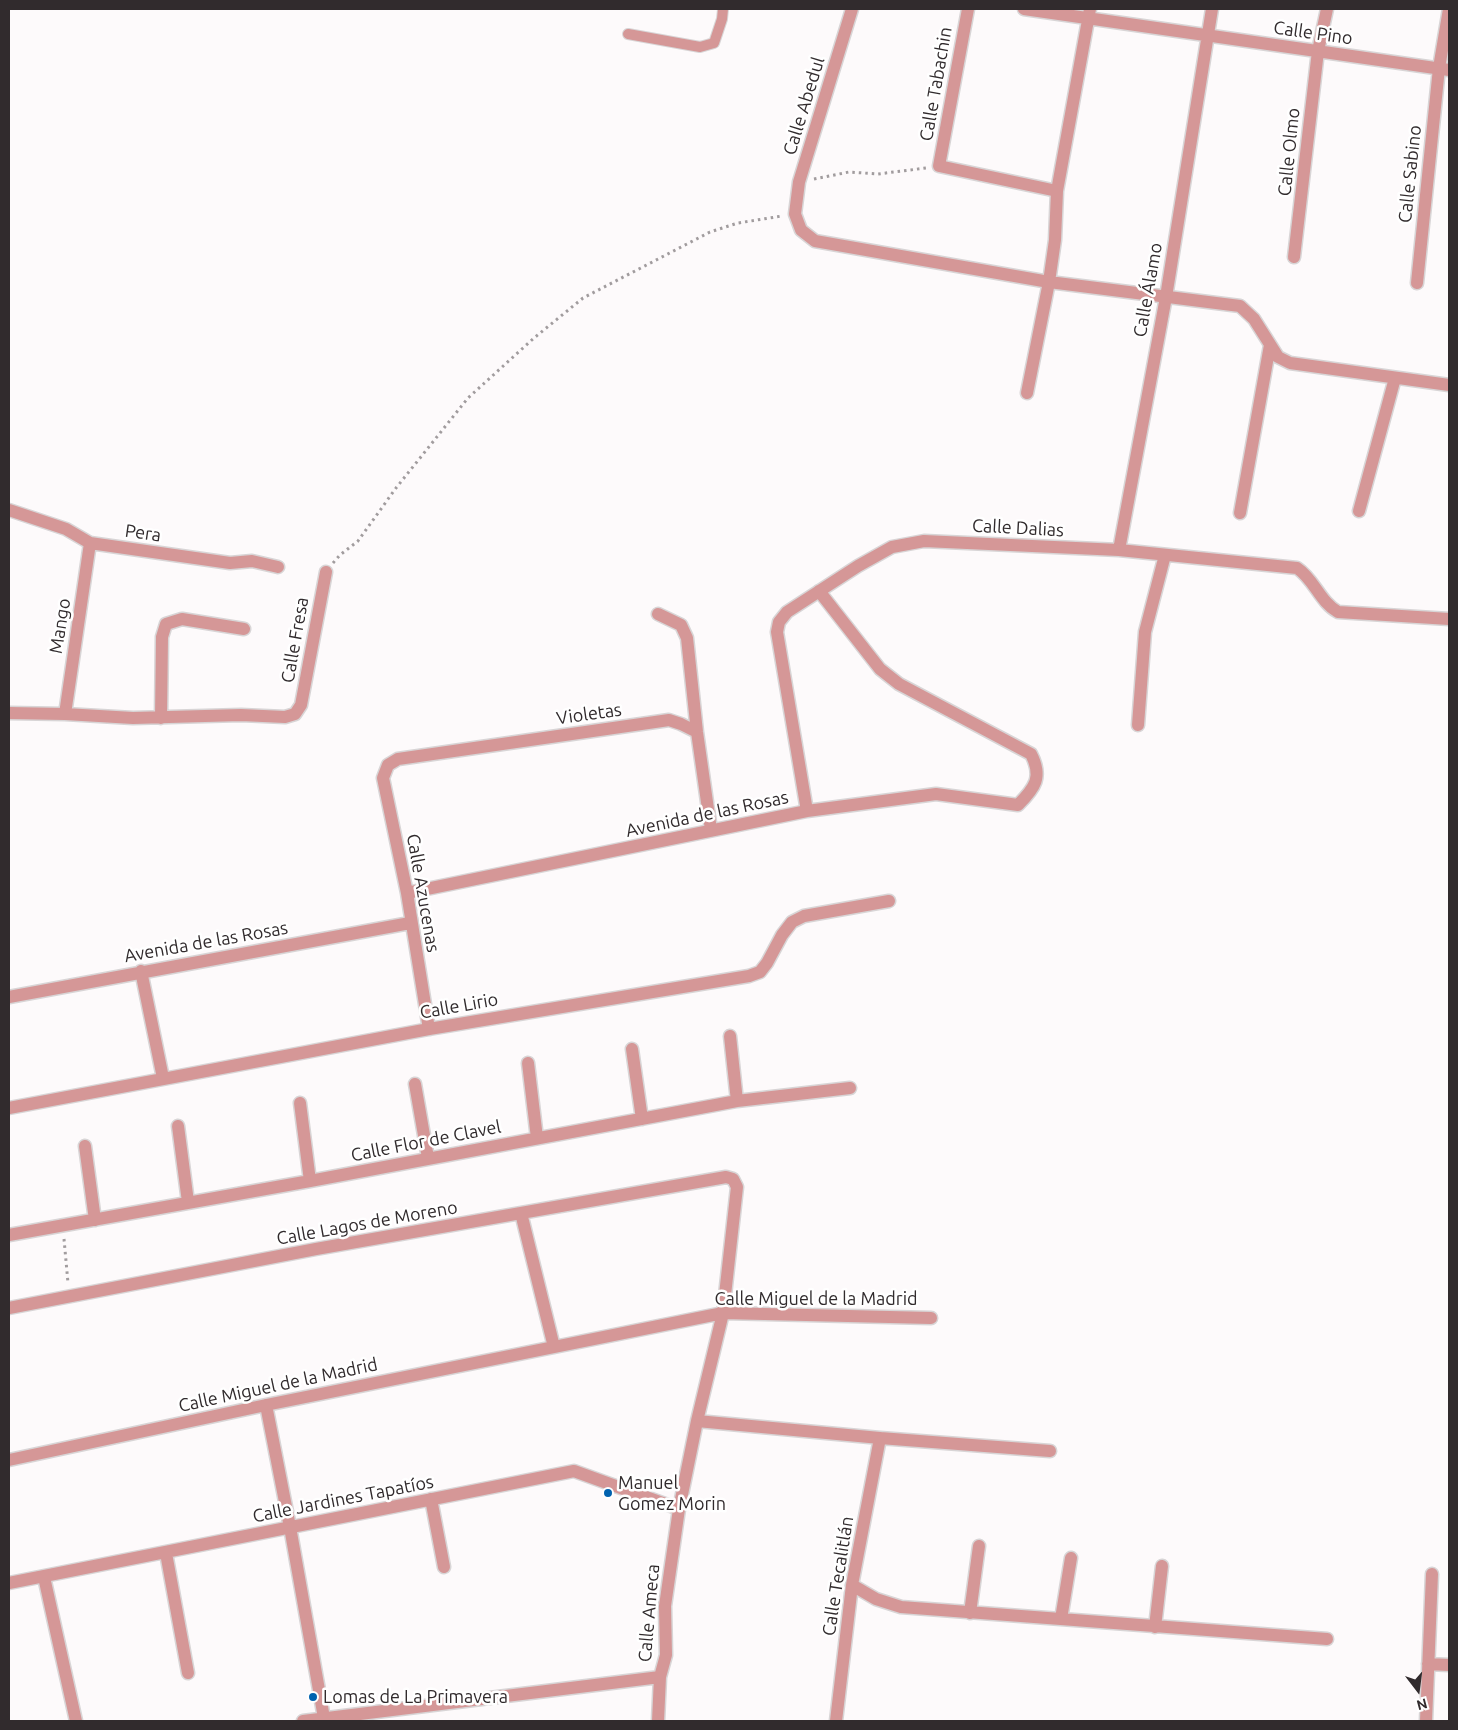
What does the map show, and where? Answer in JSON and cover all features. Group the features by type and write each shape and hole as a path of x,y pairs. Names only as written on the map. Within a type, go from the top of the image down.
{"street":[{"name":"Calle Abedul","path":"795,214 799,182 852,9"},
{"name":"Calle Tabachin","path":"939,166 968,9"},
{"name":"Calle Pino","path":"1024,9 1090,13 1208,35 1444,69"},
{"name":"Calle Álamo","path":"1119,550 1166,297 1212,9"},
{"name":"Calle Olmo","path":"1294,257 1318,51 1327,9"},
{"name":"Calle Sabino","path":"1417,283 1444,69 1449,9"},
{"path":"1027,393 1049,282 1055,240 1057,191 1090,13"},
{"path":"939,166 1057,191"},
{"path":"795,214 801,230 814,241 1049,282 1240,306 1254,319 1278,357 1290,363 1449,385"},
{"path":"1240,513 1270,345"},
{"path":"1359,511 1395,378"},
{"name":"Pera","path":"9,510 66,529 90,543 230,563 252,562 278,567"},
{"name":"Calle Dalias","path":"808,811 777,632 780,622 787,612 858,566 892,547 924,541 1119,550 1297,568 1304,573 1330,607 1338,612 1449,619"},
{"name":"Mango","path":"65,714 90,543"},
{"path":"1138,725 1145,632 1165,555"},
{"name":"Calle Fresa","path":"161,718 285,717 295,714 301,705 326,572"},
{"name":"Avenida de las Rosas","path":"407,893 808,811 936,794 1018,805 1030,793 1038,776 1031,754 900,684 880,669 819,592"},
{"path":"658,614 681,625 687,638 697,732 711,830"},
{"path":"9,714 161,718 162,637 166,624 182,619 244,629"},
{"name":"Violetas","path":"388,765 398,759 669,720 697,732"},
{"name":"Calle Azucenas","path":"388,765 383,778 407,893 410,923 429,1029"},
{"name":"Calle Lirio","path":"9,1108 429,1029 749,976 760,972 792,922 804,916 889,901"},
{"name":"Avenida de las Rosas","path":"9,997 410,923"},
{"path":"141,972 163,1078"},
{"path":"730,1036 737,1101"},
{"path":"632,1049 642,1119"},
{"path":"528,1063 537,1138"},
{"path":"415,1084 428,1158"},
{"name":"Calle Flor de Clavel","path":"9,1235 737,1101 850,1088"},
{"path":"300,1103 310,1181"},
{"path":"178,1126 188,1202"},
{"path":"85,1146 95,1220"},
{"name":"Calle Lagos de Moreno","path":"9,1308 316,1249 726,1177 733,1179"},
{"name":"Calle Ameca","path":"658,1721 660,1678 666,1655 665,1606 679,1509 697,1421 723,1313 737,1187 733,1179"},
{"path":"521,1213 554,1347"},
{"name":"Calle Miguel de la Madrid","path":"9,1460 266,1405 723,1313 931,1318"},
{"path":"266,1405 324,1718"},
{"path":"697,1421 880,1438 1050,1450"},
{"name":"Calle Tecalitlán","path":"836,1721 852,1585 880,1438"},
{"name":"Calle Jardines Tapatíos","path":"9,1583 574,1471 679,1509"},
{"path":"431,1500 444,1567"},
{"path":"970,1612 979,1546"},
{"path":"166,1553 188,1673"},
{"path":"1061,1619 1071,1558"},
{"path":"1155,1626 1162,1566"},
{"path":"1426,1721 1432,1574"},
{"path":"44,1576 76,1721"},
{"path":"852,1585 876,1599 901,1607 1327,1639"},
{"path":"1428,1664 1449,1665"},
{"path":"303,1721 324,1718 397,1715 660,1678"}],"lane":[{"path":"628,34 700,47 714,43 722,19 723,9"}],"path":[{"path":"799,182 849,172 878,174 939,166"},
{"path":"326,572 340,555 358,541 396,488 468,398 534,338 583,298 710,232 738,223 795,214"},
{"path":"63,1226 69,1297"}],"place":[{"name":"Manuel Gomez Morin","path":"608,1493"},
{"name":"Lomas de La Primavera","path":"313,1697"}]}
